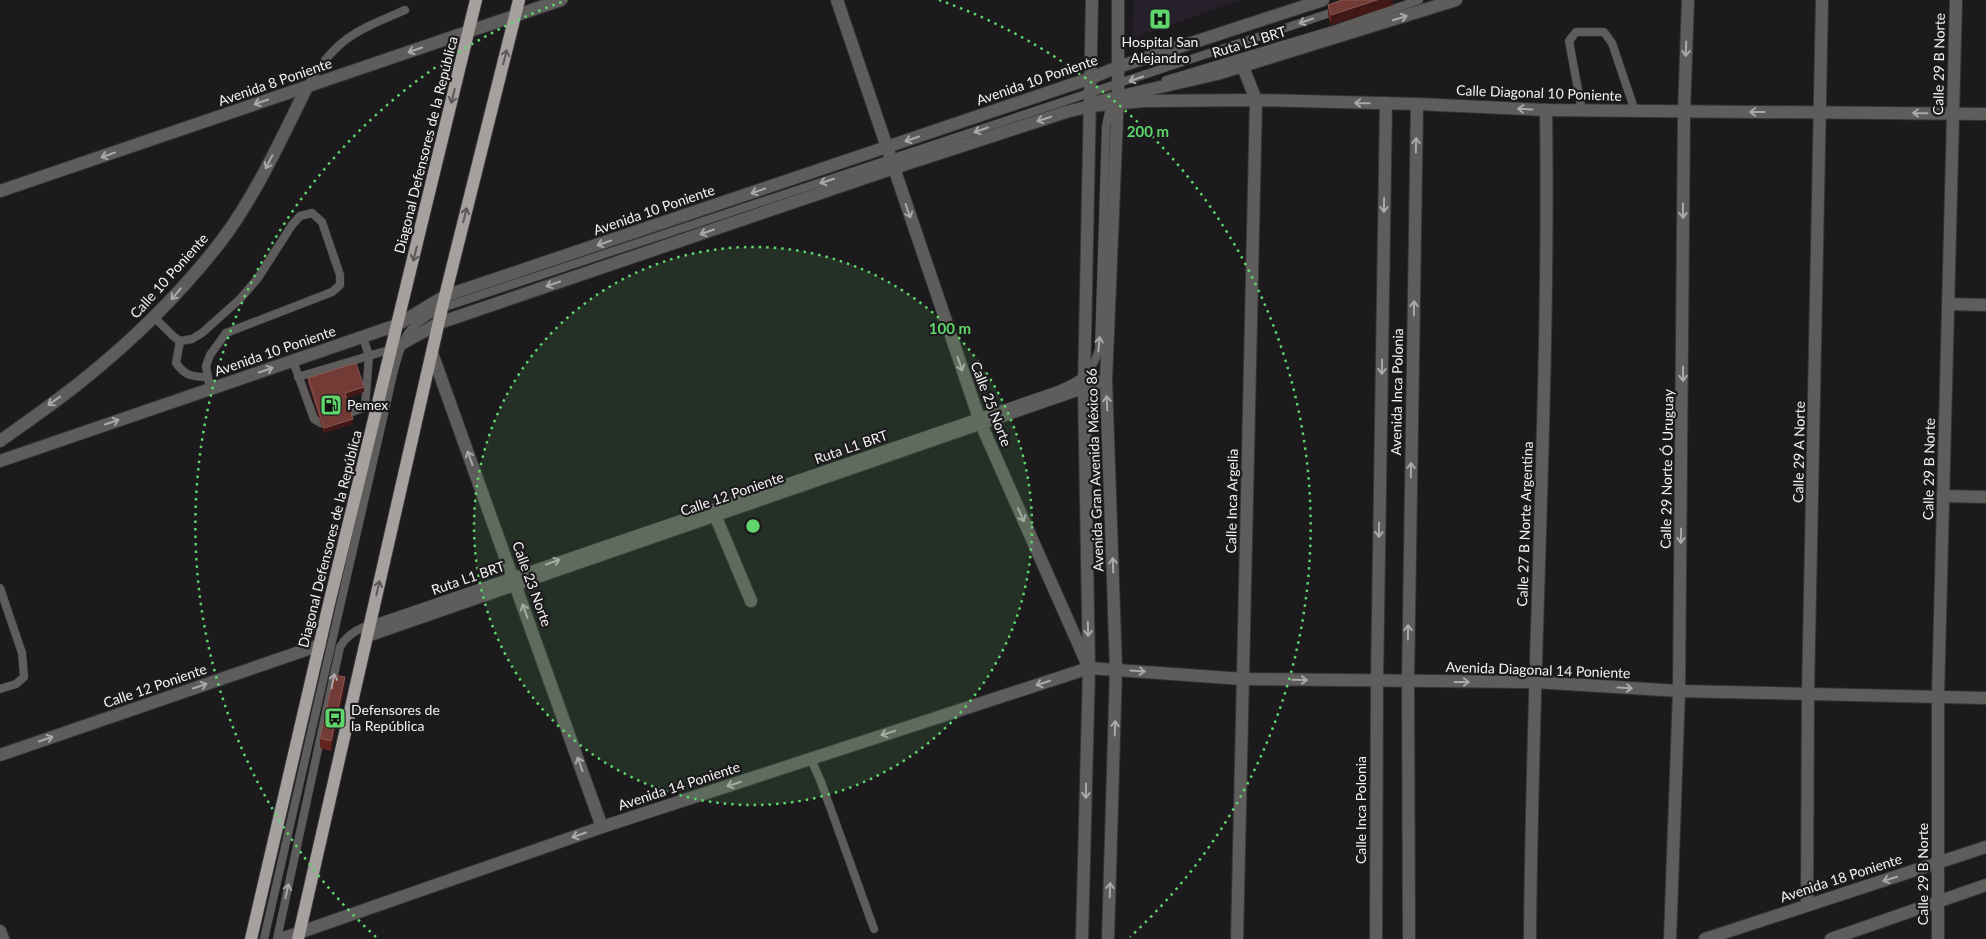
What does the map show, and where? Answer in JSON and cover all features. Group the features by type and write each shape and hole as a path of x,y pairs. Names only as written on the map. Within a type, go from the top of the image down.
{"main road":[{"name":"Diagonal Defensores de la República","path":"251,939 379,402 397,346 398,325 476,0"},
{"path":"299,936 443,302 519,0"}],"street":[{"name":"Avenida 8 Poniente","path":"0,191 561,0"},
{"name":"Calle 25 Norte","path":"838,0 979,420 1089,668"},
{"name":"Avenida Gran Avenida México 86","path":"1082,939 1089,668 1084,382 1092,0"},
{"name":"Avenida Gran Avenida México 86","path":"1108,939 1116,669 1106,380 1118,67 1118,0"},
{"name":"Avenida 10 Poniente","path":"397,346 439,323 891,159 1118,67 1323,0"},
{"name":"Avenida 10 Poniente","path":"0,461 209,383 293,361 398,325 443,302 891,159 1066,112 1091,101 1116,97 1243,67 1456,0"},
{"name":"Calle 29 Norte Ó Uruguay","path":"1670,939 1679,691 1684,112 1688,0"},
{"name":"Calle 29 A Norte","path":"1807,904 1808,693 1822,0"},
{"name":"Calle 29 B Norte","path":"1938,939 1938,696 1956,0"},
{"name":"Calle Inca Argelia","path":"1237,939 1256,100 1243,67"},
{"name":"Calle 10 Poniente","path":"0,441 82,381 129,341 171,300 222,239 259,182 307,87"},
{"name":"Calle Diagonal 10 Poniente","path":"1116,97 1144,101 1256,100 1582,111 1986,114"},
{"name":"Avenida Inca Polonia","path":"1377,681 1386,103"},
{"name":"Avenida Inca Polonia","path":"1408,681 1417,104"},
{"name":"Calle 27 B Norte Argentina","path":"1530,939 1531,808 1544,401 1546,110"},
{"path":"1948,304 1986,305"},
{"name":"Calle 23 Norte","path":"432,353 602,826"},
{"name":"Calle 12 Poniente","path":"368,630 514,580 715,516 1084,382 1106,380"},
{"path":"1944,496 1986,498"},
{"path":"715,516 751,601"},
{"name":"Calle 12 Poniente","path":"0,755 320,645"},
{"name":"Avenida Diagonal 14 Poniente","path":"1089,668 1243,679 1535,682 1679,691 1986,698"},
{"name":"Avenida 14 Poniente","path":"281,939 299,936 602,826 1089,668"},
{"name":"Calle Inca Polonia","path":"1376,939 1377,681"},
{"path":"1408,681 1409,939"},
{"name":"Avenida 18 Poniente","path":"1704,939 1986,847"},
{"path":"1831,939 1986,885"},
{"path":"0,931 3,939"}],"lane":[{"name":"Ruta L1 BRT","path":"1116,97 1336,29 1419,0"},
{"name":"Ruta L1 BRT","path":"1116,97 1341,9"},
{"path":"307,87 320,65 333,49 361,29 405,10"},
{"path":"1582,111 1568,42 1576,32 1604,32 1612,43 1634,111"},
{"path":"1084,382 1092,368 1099,348 1106,126 1116,97"},
{"path":"154,317 180,341 192,340 240,299 258,278 292,225 300,216 312,213 322,222 340,275 340,285 332,292 226,333 210,355 206,366 209,383 182,371 176,363 180,341"},
{"path":"264,939 394,370 397,346 412,326 443,302"},
{"path":"363,337 369,356 366,407"},
{"path":"298,377 397,346"},
{"path":"293,361 314,419 321,423"},
{"path":"350,413 379,402"},
{"name":"Ruta L1 BRT","path":"514,580 979,420"},
{"path":"0,588 22,653 24,677 16,684 0,690"},
{"path":"276,939 340,646 348,635 368,630"},
{"path":"811,758 874,929"}],"shaded area":[{"name":"Hospital San Alejandro","path":"1134,0 1242,0 1132,38"}],"building":[{"path":"1342,0 1377,0 1331,15 1328,5"},
{"name":"Pemex","path":"356,363 364,387 345,393 353,419 324,428 308,378"},
{"path":"334,675 345,677 331,741 320,738"}],"place":[{"name":"Hospital San Alejandro","path":"1160,19"},
{"name":"Pemex","path":"331,405"},
{"name":"Defensores de la República","path":"335,718"}]}
